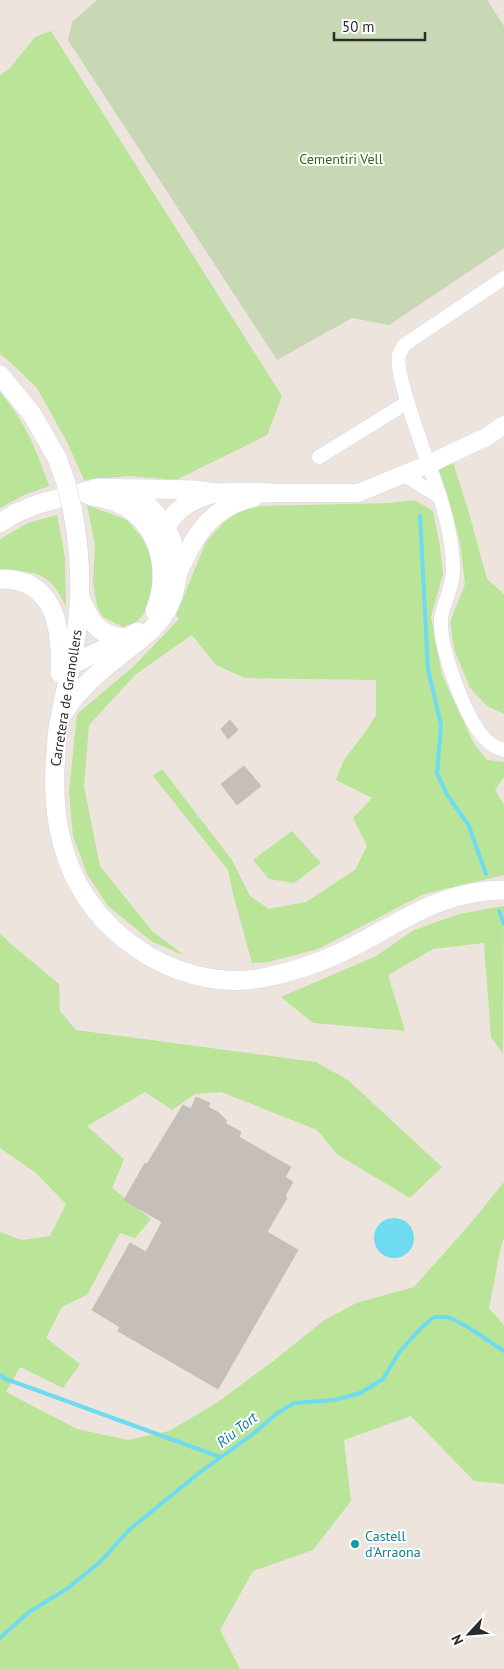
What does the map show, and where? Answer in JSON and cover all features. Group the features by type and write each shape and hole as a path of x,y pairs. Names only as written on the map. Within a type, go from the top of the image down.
{"main road":[{"name":"Carretera de Granollers","path":"0,375 32,414 57,458 75,501 80,596 77,630 59,719 54,773 57,823 70,871 96,911 117,933 144,954 196,976 234,980 260,978 279,975 318,963 429,905 461,894 504,890"},
{"path":"0,523 16,513 51,500 75,501 195,490 215,493 271,493"},
{"path":"71,665 136,633 149,622 157,606 166,573 168,560 164,538 166,527 174,516 188,503 196,498 215,493"},
{"path":"59,719 87,684 155,626 166,611 174,592 178,574 204,525 225,508 249,498 271,493"},
{"path":"120,496 153,522 166,527 216,514"},
{"path":"120,496 144,522 156,542 163,572 162,588"},
{"path":"166,527 174,546 178,574"},
{"path":"0,579 16,580 34,589 48,602 55,615 59,628 61,651 59,719"},
{"path":"80,596 95,626 111,636 126,638"}],"street":[{"path":"504,278 404,345 399,356 399,367 408,402 447,519 453,570 449,594 441,618 442,638 453,678 471,718 485,740 504,750"},
{"path":"319,457 408,402"},
{"path":"271,493 358,493 429,464 488,436 504,425"},
{"path":"404,475 440,497"},
{"path":"481,891 504,883"}],"green space":[{"name":"Cementiri Vell","path":"97,0 487,0 504,26 504,248 389,325 352,318 277,360 68,40 72,22"},
{"path":"51,31 282,396 267,435 176,480 130,476 84,480 67,442 37,388 0,354 0,75 10,68 35,37"},
{"path":"0,392 24,426 40,460 49,486 24,495 0,508"},
{"path":"452,459 487,579 504,594 504,714 487,706 470,688 454,649 450,622 465,584 460,542 447,493 437,469"},
{"path":"415,500 433,511 440,547 443,574 431,617 442,675 474,744 487,760 504,762 504,777 495,790 504,805 504,875 424,894 318,949 268,962 252,963 228,870 153,776 162,769 232,860 250,896 269,909 306,902 355,870 367,846 353,818 372,798 336,780 344,760 376,715 376,680 245,678 216,665 192,635 136,674 89,725 84,786 100,866 152,931 185,956 151,941 108,906 87,874 73,836 69,792 77,714 133,667 179,619 176,615 206,542 224,522 240,511 261,506 389,503"},
{"path":"87,505 127,520 142,538 152,557 153,587 144,614 136,622 123,627 103,617 97,606 93,582 95,546"},
{"path":"57,515 65,558 66,606 53,585 42,576 22,571 0,571 0,540 2,538 28,523"},
{"path":"292,831 321,863 294,883 269,879 253,860"},
{"path":"504,906 503,1054 491,1037 484,943 433,949 388,975 405,1031 313,1023 281,997 376,956 414,930 459,914"},
{"path":"0,933 59,984 60,1011 76,1030 316,1062 348,1080 442,1167 410,1198 338,1155 317,1130 221,1092 195,1094 172,1110 145,1092 87,1126 124,1159 112,1188 151,1219 135,1238 120,1233 87,1295 62,1307 46,1338 80,1364 63,1388 20,1367 6,1392 77,1429 128,1440 169,1431 218,1402 323,1321 356,1303 414,1287 470,1224 504,1182 504,1238 489,1308 504,1325 504,1484 474,1481 411,1416 344,1440 351,1501 313,1550 253,1571 220,1630 240,1669 0,1669 0,1232 22,1240 50,1236 66,1204 36,1173 0,1148"}],"water":[{"path":"398,1218 405,1221 411,1227 414,1238 413,1246 405,1255 398,1258 390,1258 383,1255 375,1246 374,1234 377,1227 386,1219"}],"building":[{"path":"230,720 238,730 228,739 221,729"},
{"path":"244,766 261,786 237,805 221,784"},
{"path":"196,1097 210,1103 208,1107 219,1113 227,1121 225,1123 241,1132 239,1137 291,1167 285,1177 293,1182 285,1196 287,1198 267,1232 298,1250 218,1389 118,1331 120,1327 92,1310 130,1243 146,1252 162,1222 124,1200 145,1163 147,1164 183,1105 191,1109"}],"waterway":[{"path":"420,516 428,669 441,725 437,773 447,795 468,824 486,874"},
{"path":"499,911 504,924"},
{"name":"Riu Tort","path":"0,1638 29,1612 68,1588 100,1562 129,1530 275,1415 294,1403 335,1400 360,1393 383,1379 400,1351 434,1317 448,1317 468,1327 504,1351"},
{"path":"0,1375 6,1379 220,1457"}],"place":[{"name":"Castell d'Arraona","path":"355,1544"}]}
